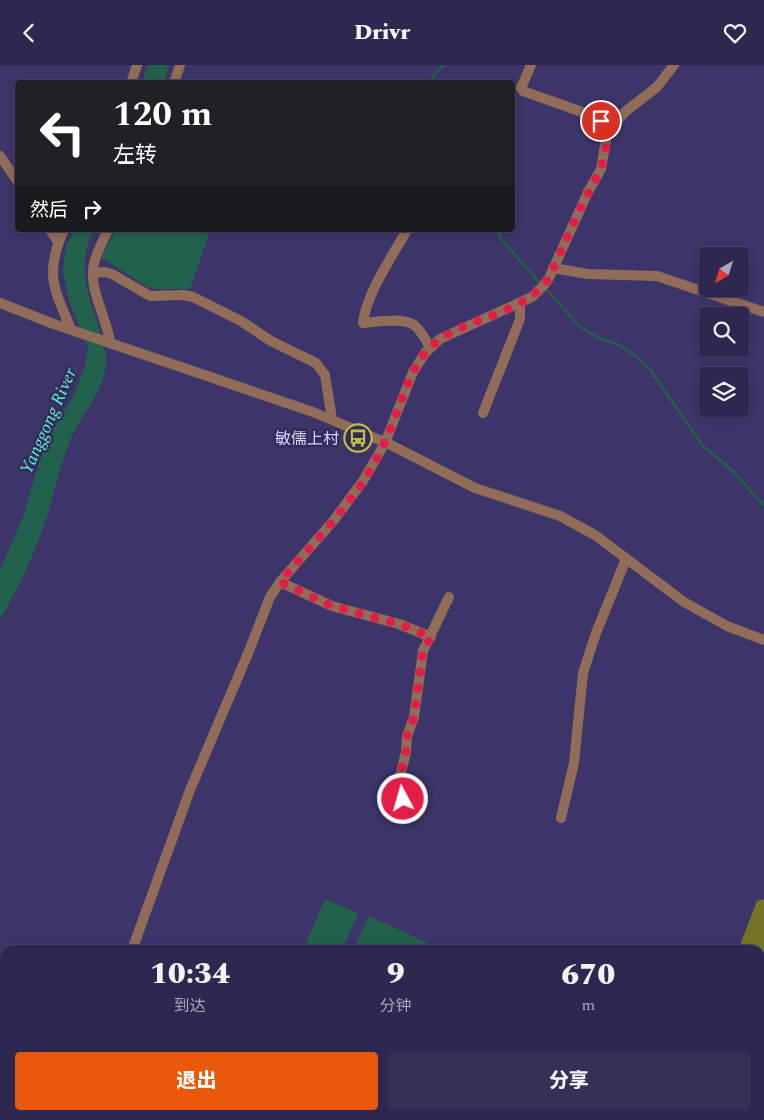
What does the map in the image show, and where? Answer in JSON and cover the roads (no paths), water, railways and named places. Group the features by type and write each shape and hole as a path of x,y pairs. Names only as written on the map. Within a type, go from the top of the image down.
{"street":[{"path":"132,80 137,65"},
{"path":"175,80 180,65"},
{"path":"134,945 190,789 250,651 266,605 280,582 354,495 385,443 413,371 430,348 440,339 520,303 538,292 549,278 588,192 601,169 606,140 604,127 596,117 523,91 521,88 522,84 531,65"},
{"path":"606,140 617,120 657,87 674,65"},
{"path":"0,156 15,178"},
{"path":"51,232 58,242"},
{"path":"63,232 53,258 53,282 54,289 75,331"},
{"path":"107,232 94,263 93,273 96,294 107,325 108,342"},
{"path":"406,232 375,288 363,323 408,322 416,326 430,348"},
{"path":"553,268 588,274 657,277 764,312"},
{"path":"93,273 104,272 112,274 152,297 183,295 193,297 241,321 271,341 316,363 325,375 332,419"},
{"path":"0,303 75,331 332,419 475,488 570,520 595,535 668,592 699,612 727,626 764,640"},
{"path":"483,413 520,319 520,303"},
{"path":"561,818 574,763 583,673 596,633 626,559"},
{"path":"280,582 332,606 399,624 431,637"},
{"path":"406,812 400,787 400,777 406,752 407,735 414,717 423,651 449,597"}],"waterway":[{"path":"430,80 443,65"},
{"path":"499,232 502,240 540,283"},
{"path":"544,287 580,327 597,337 621,346 648,367 703,446 734,472 764,506"}],"place":[{"name":"敏儒上村","path":"358,438"}],"water label":[{"name":"Yanggong River","path":"48,421"}]}
